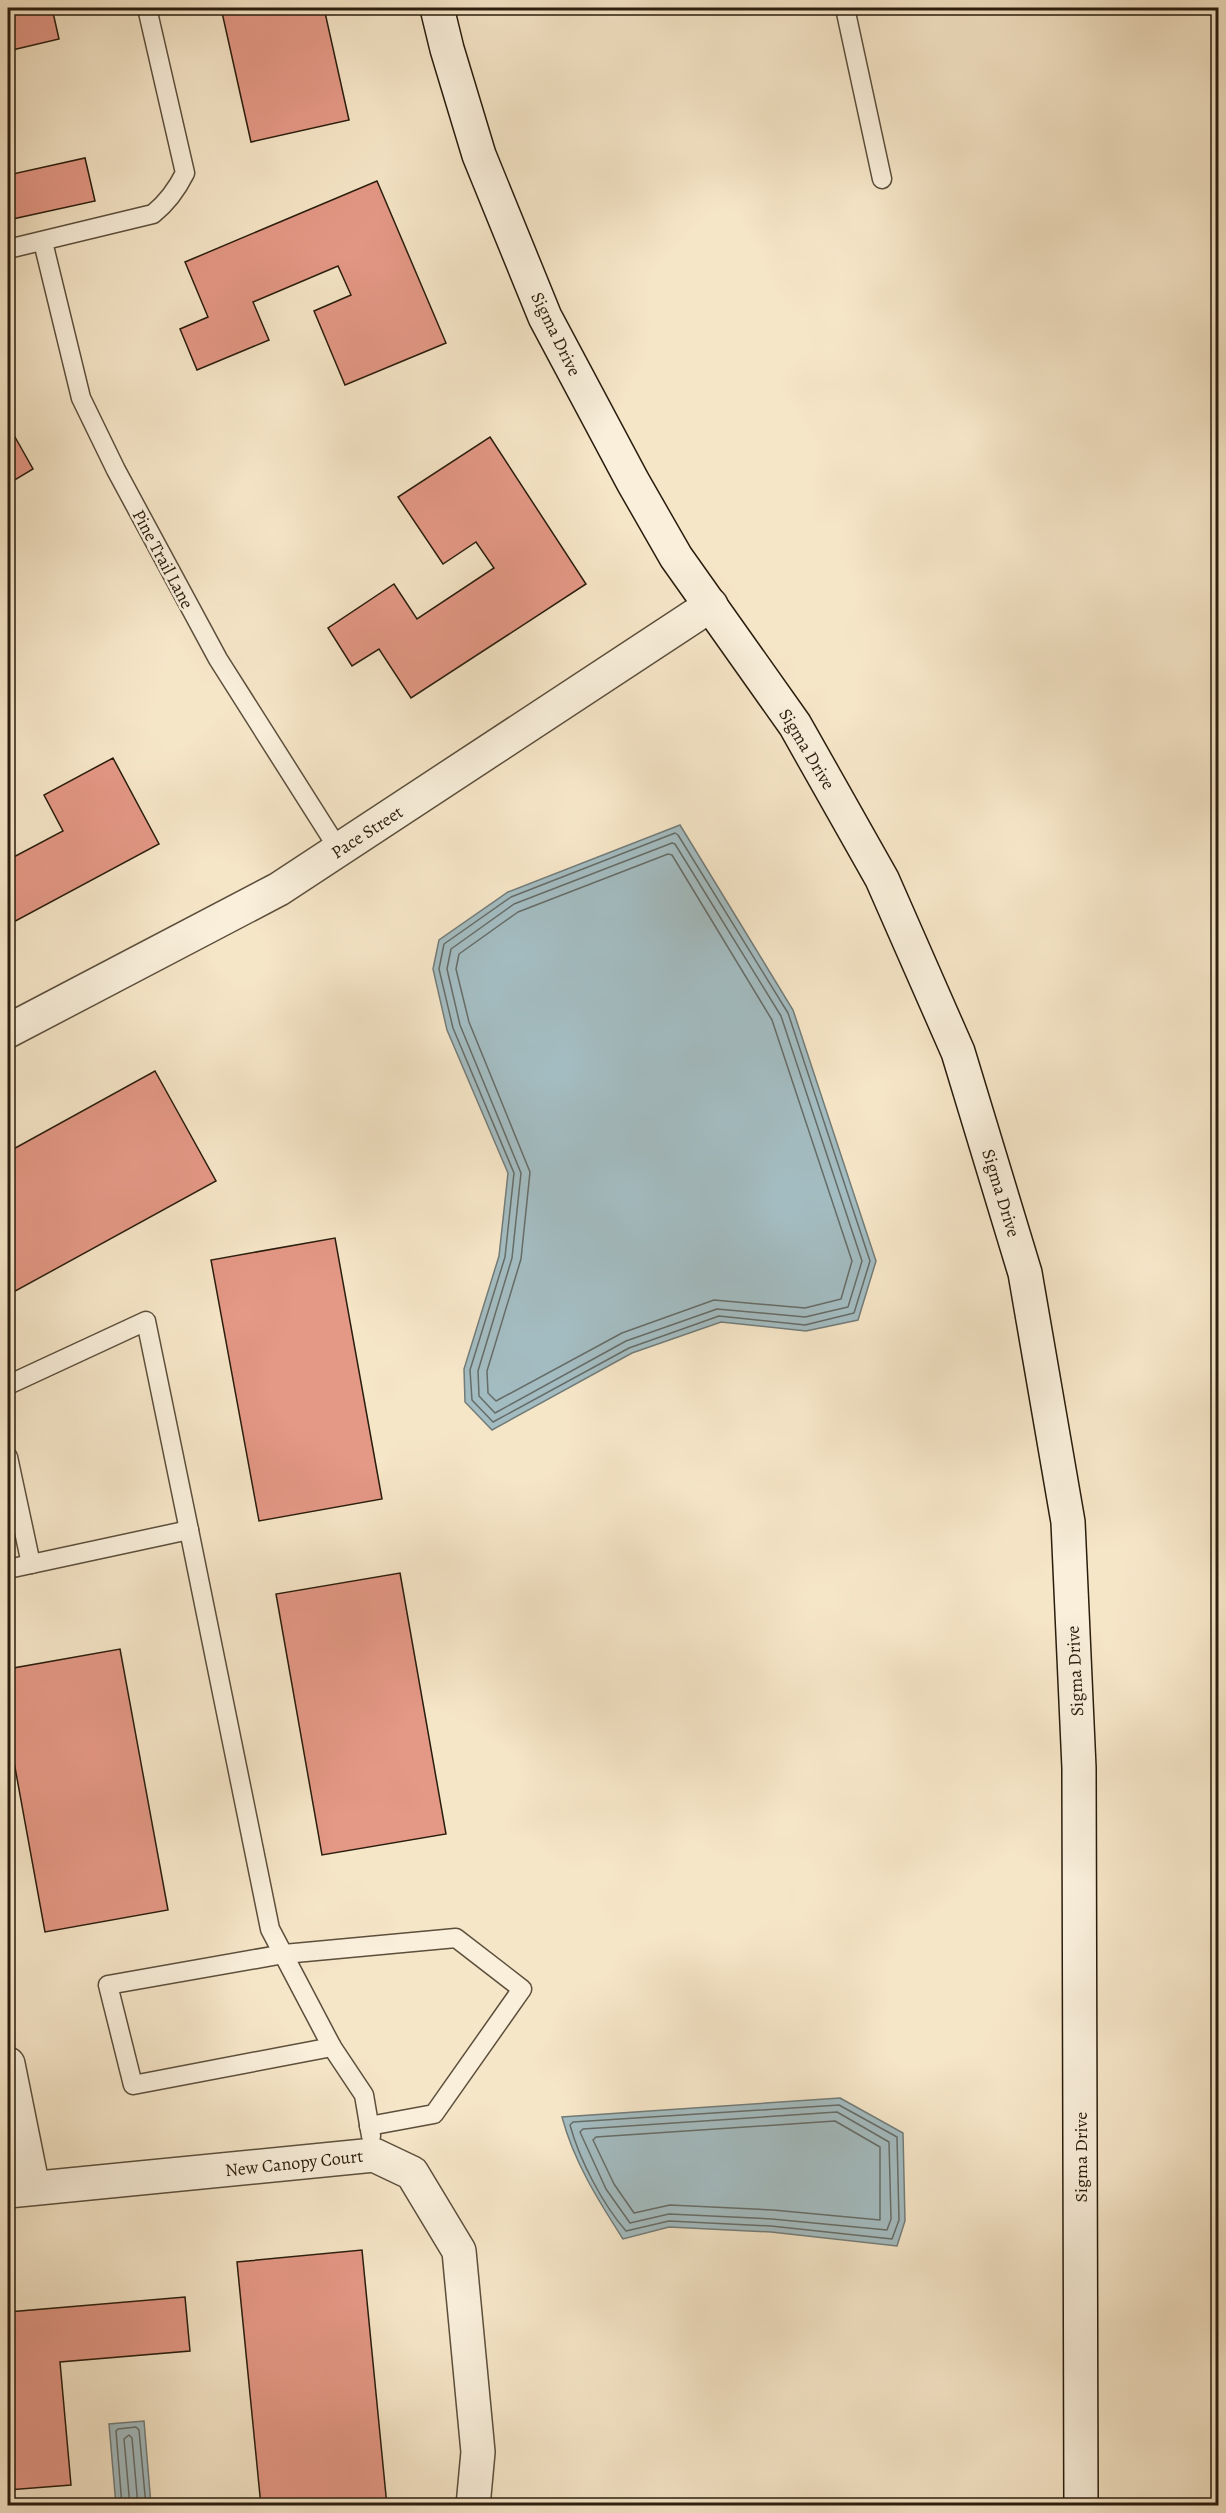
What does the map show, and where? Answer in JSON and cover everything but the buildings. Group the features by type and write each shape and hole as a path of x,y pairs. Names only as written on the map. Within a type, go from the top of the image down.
{"street":[{"name":"Sigma Drive","path":"437,8 479,155 544,316 665,538 795,725 882,879 958,1052 1025,1273 1069,1533 1079,1780 1081,2505"},
{"name":"Pace Street","path":"8,1031 279,889 711,605"},
{"path":"8,2064 20,2190"},
{"name":"New Canopy Court","path":"20,2190 371,2141 412,2173 459,2251 478,2452 473,2505"}],"lane":[{"path":"8,249 153,214 165,205 185,173 147,8"},
{"path":"844,8 882,179"},
{"name":"Pine Trail Lane","path":"43,242 81,398 106,450 218,659 339,850"},
{"path":"8,1385 146,1321 270,1929 284,1954 332,2047 364,2095 371,2141 434,2114 522,1989 456,1938 284,1954 108,1985 133,2085 332,2047"},
{"path":"8,1457 31,1564"},
{"path":"8,1569 189,1530"}],"water":[{"path":"680,825 793,1010 876,1261 858,1320 806,1331 721,1322 632,1353 492,1430 465,1402 464,1369 499,1256 508,1173 447,1030 433,969 439,940 508,892"},
{"path":"840,2098 903,2133 905,2221 897,2246 771,2232 669,2227 623,2239 580,2165 562,2117"},
{"path":"144,2421 151,2505 116,2505 109,2424"}]}
